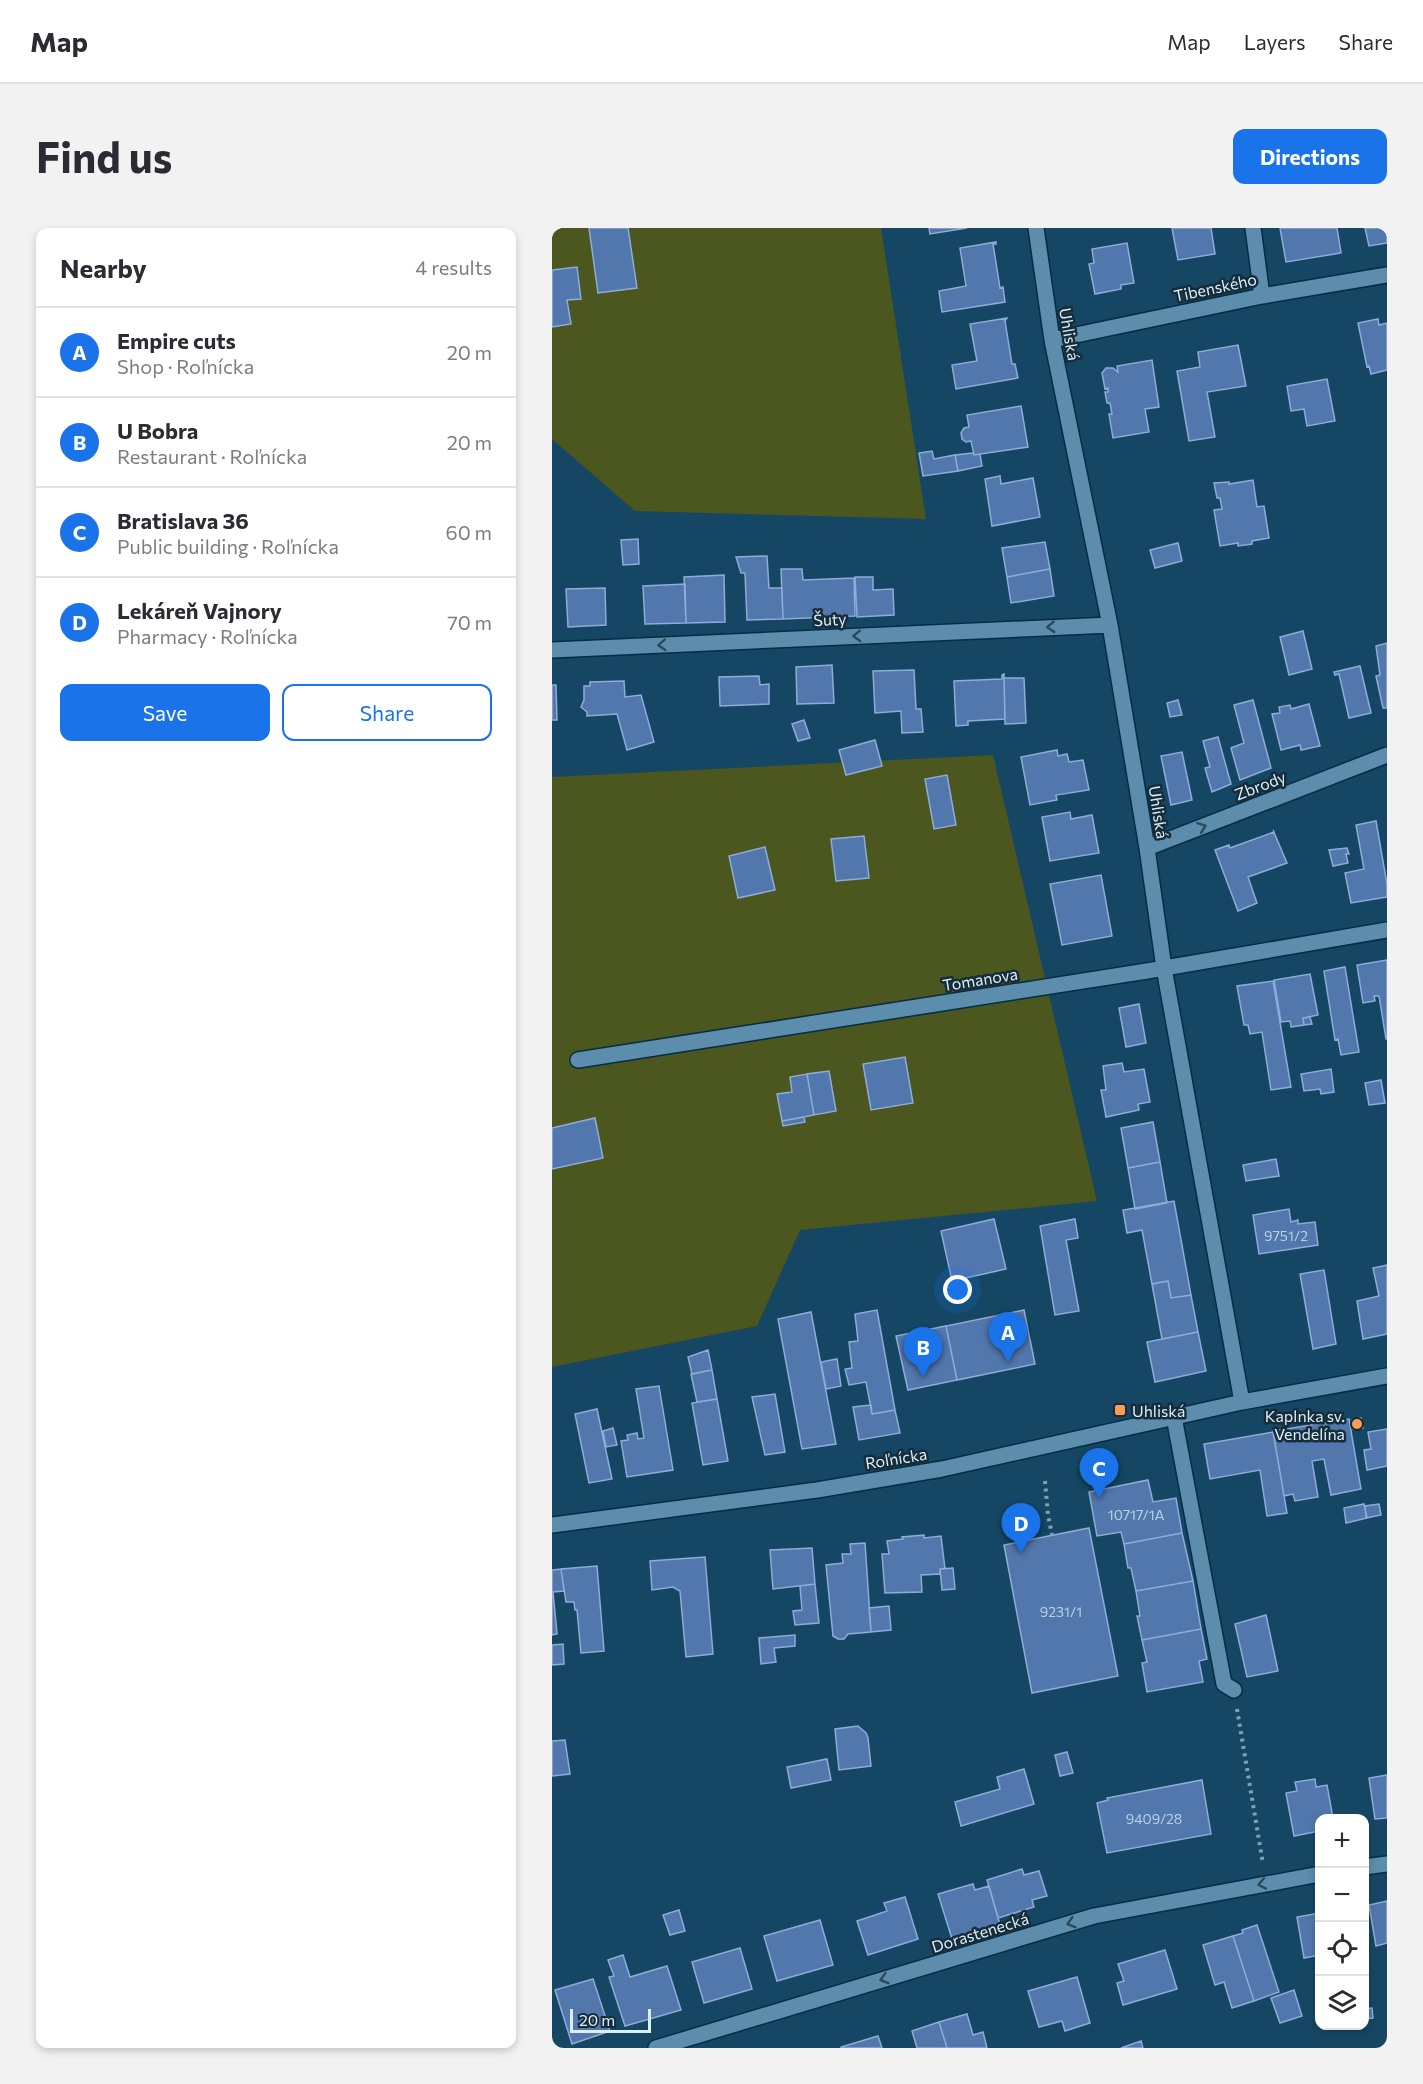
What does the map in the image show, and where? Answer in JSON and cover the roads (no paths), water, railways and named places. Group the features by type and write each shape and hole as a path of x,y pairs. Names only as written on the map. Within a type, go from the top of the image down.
{"street":[{"name":"Uhliská","path":"1036,228 1052,340 1110,625 1164,968 1242,1402"},
{"path":"1253,228 1262,296"},
{"name":"Tibenského","path":"1052,340 1262,296 1387,275"},
{"name":"Šuty","path":"552,650 1110,625"},
{"name":"Zbrody","path":"1147,849 1387,755"},
{"name":"Tomanova","path":"578,1060 1164,968 1387,930"},
{"name":"Roľnícka","path":"552,1525 817,1490 942,1469 1242,1402 1387,1376"},
{"path":"1174,1417 1224,1684 1234,1690"},
{"path":"1369,1866 1387,1863"},
{"name":"Dorastenecká","path":"656,2048 1094,1916 1315,1875"}],"place":[{"name":"Empire cuts","path":"1008,1362"},
{"name":"U Bobra","path":"923,1377"},
{"name":"Uhliská","path":"1120,1410"},
{"name":"Kaplnka sv. Vendelína","path":"1357,1424"},
{"name":"Bratislava 36","path":"1099,1498"},
{"name":"Lekáreň Vajnory","path":"1021,1553"}]}
